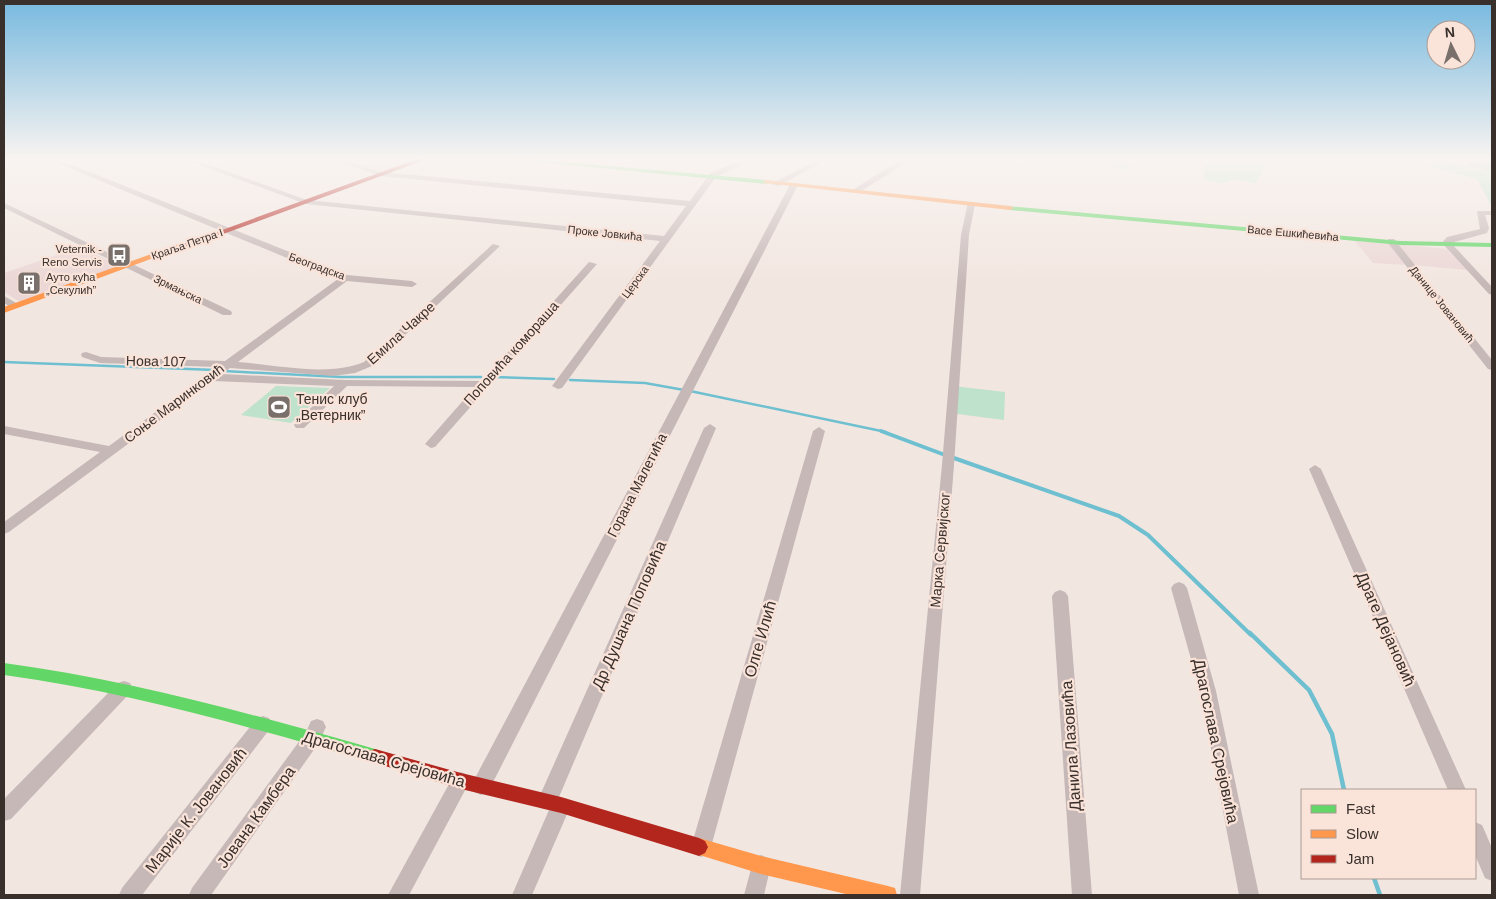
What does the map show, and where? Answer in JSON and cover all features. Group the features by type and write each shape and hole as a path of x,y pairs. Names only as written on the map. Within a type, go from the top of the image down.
{"street":[{"name":"Београдска","path":"150,200 345,278 412,284"},
{"name":"Проке Јовкића","path":"300,200 665,240"},
{"name":"Краља Петра I","path":"9,308 312,200"},
{"path":"649,200 691,204"},
{"name":"Церска","path":"558,386 694,200"},
{"name":"Горана Малетића","path":"481,786 786,200"},
{"name":"Васе Ешкићевића","path":"935,200 1391,241 1492,245"},
{"name":"Марка Сервијског","path":"910,895 948,465 965,235 971,204"},
{"name":"Зрмањска","path":"4,205 228,314"},
{"path":"1492,213 1480,213 1485,228 1484,231 1450,239 1446,243 1492,292"},
{"name":"Данице Јовановић","path":"1391,241 1492,367"},
{"name":"Емила Чакре","path":"227,364 333,373 345,373 362,367 496,246"},
{"name":"Поповића комораша","path":"430,444 592,264"},
{"name":"Соње Маринковић","path":"4,529 345,278"},
{"path":"4,299 9,308"},
{"name":"Нова 107","path":"86,355 100,360 227,364"},
{"name":"Емила Чакре","path":"210,376 344,383 483,384"},
{"path":"300,425 344,383"},
{"name":"Др Душана Поповића","path":"522,895 554,804 710,428"},
{"path":"4,430 111,450"},
{"name":"Олге Илић","path":"701,847 819,431"},
{"name":"Драге Дејановић","path":"1315,469 1456,789"},
{"name":"Драгослава Срејовића","path":"1179,588 1208,691 1249,895"},
{"name":"Данила Лазовића","path":"1060,596 1082,895"},
{"name":"Драгослава Срејовића","path":"7,672 50,674 124,688 263,724 315,732 461,781 554,804 761,865 886,895"},
{"path":"4,812 124,688"},
{"name":"Марије К. Јовановић","path":"129,895 263,724"},
{"name":"Јована Камбера","path":"199,895 315,732"},
{"path":"398,895 461,781"},
{"path":"1476,834 1492,871"},
{"path":"754,895 761,865"}],"shaded area":[{"path":"1355,241 1390,244 1408,265 1373,263"},
{"path":"1396,244 1447,249 1467,270 1413,265"},
{"path":"80,247 120,266 20,302 4,292 4,273"}],"green space":[{"name":"Тенис клуб „Ветерник”","path":"276,386 330,388 291,423 241,415"},
{"path":"953,386 1005,392 1004,420 950,413"}],"waterway":[{"path":"4,362 215,370"},
{"path":"224,371 341,377 481,377"},
{"path":"493,377 554,379"},
{"path":"570,380 645,383 684,390"},
{"path":"690,391 886,432"},
{"path":"881,431 945,455"},
{"path":"951,457 1119,516 1148,535 1251,635"},
{"path":"1250,633 1309,690 1332,734 1344,789"},
{"path":"1374,879 1380,895"}],"traffic: fast":[{"path":"1010,208 1401,243 1492,245"},
{"path":"4,669 51,675 145,693 375,756"}],"traffic: slow":[{"path":"934,200 1010,208"},
{"path":"4,310 182,246"},
{"path":"699,847 761,865 888,895"}],"traffic: jam":[{"path":"182,246 310,200"},
{"path":"375,756 461,781 561,805 699,847"}],"place":[{"name":"Veternik - Reno Servis","path":"119,255"},
{"name":"Ауто кућа „Секулић”","path":"29,283"},
{"name":"Тенис клуб „Ветерник”","path":"279,407"}]}
